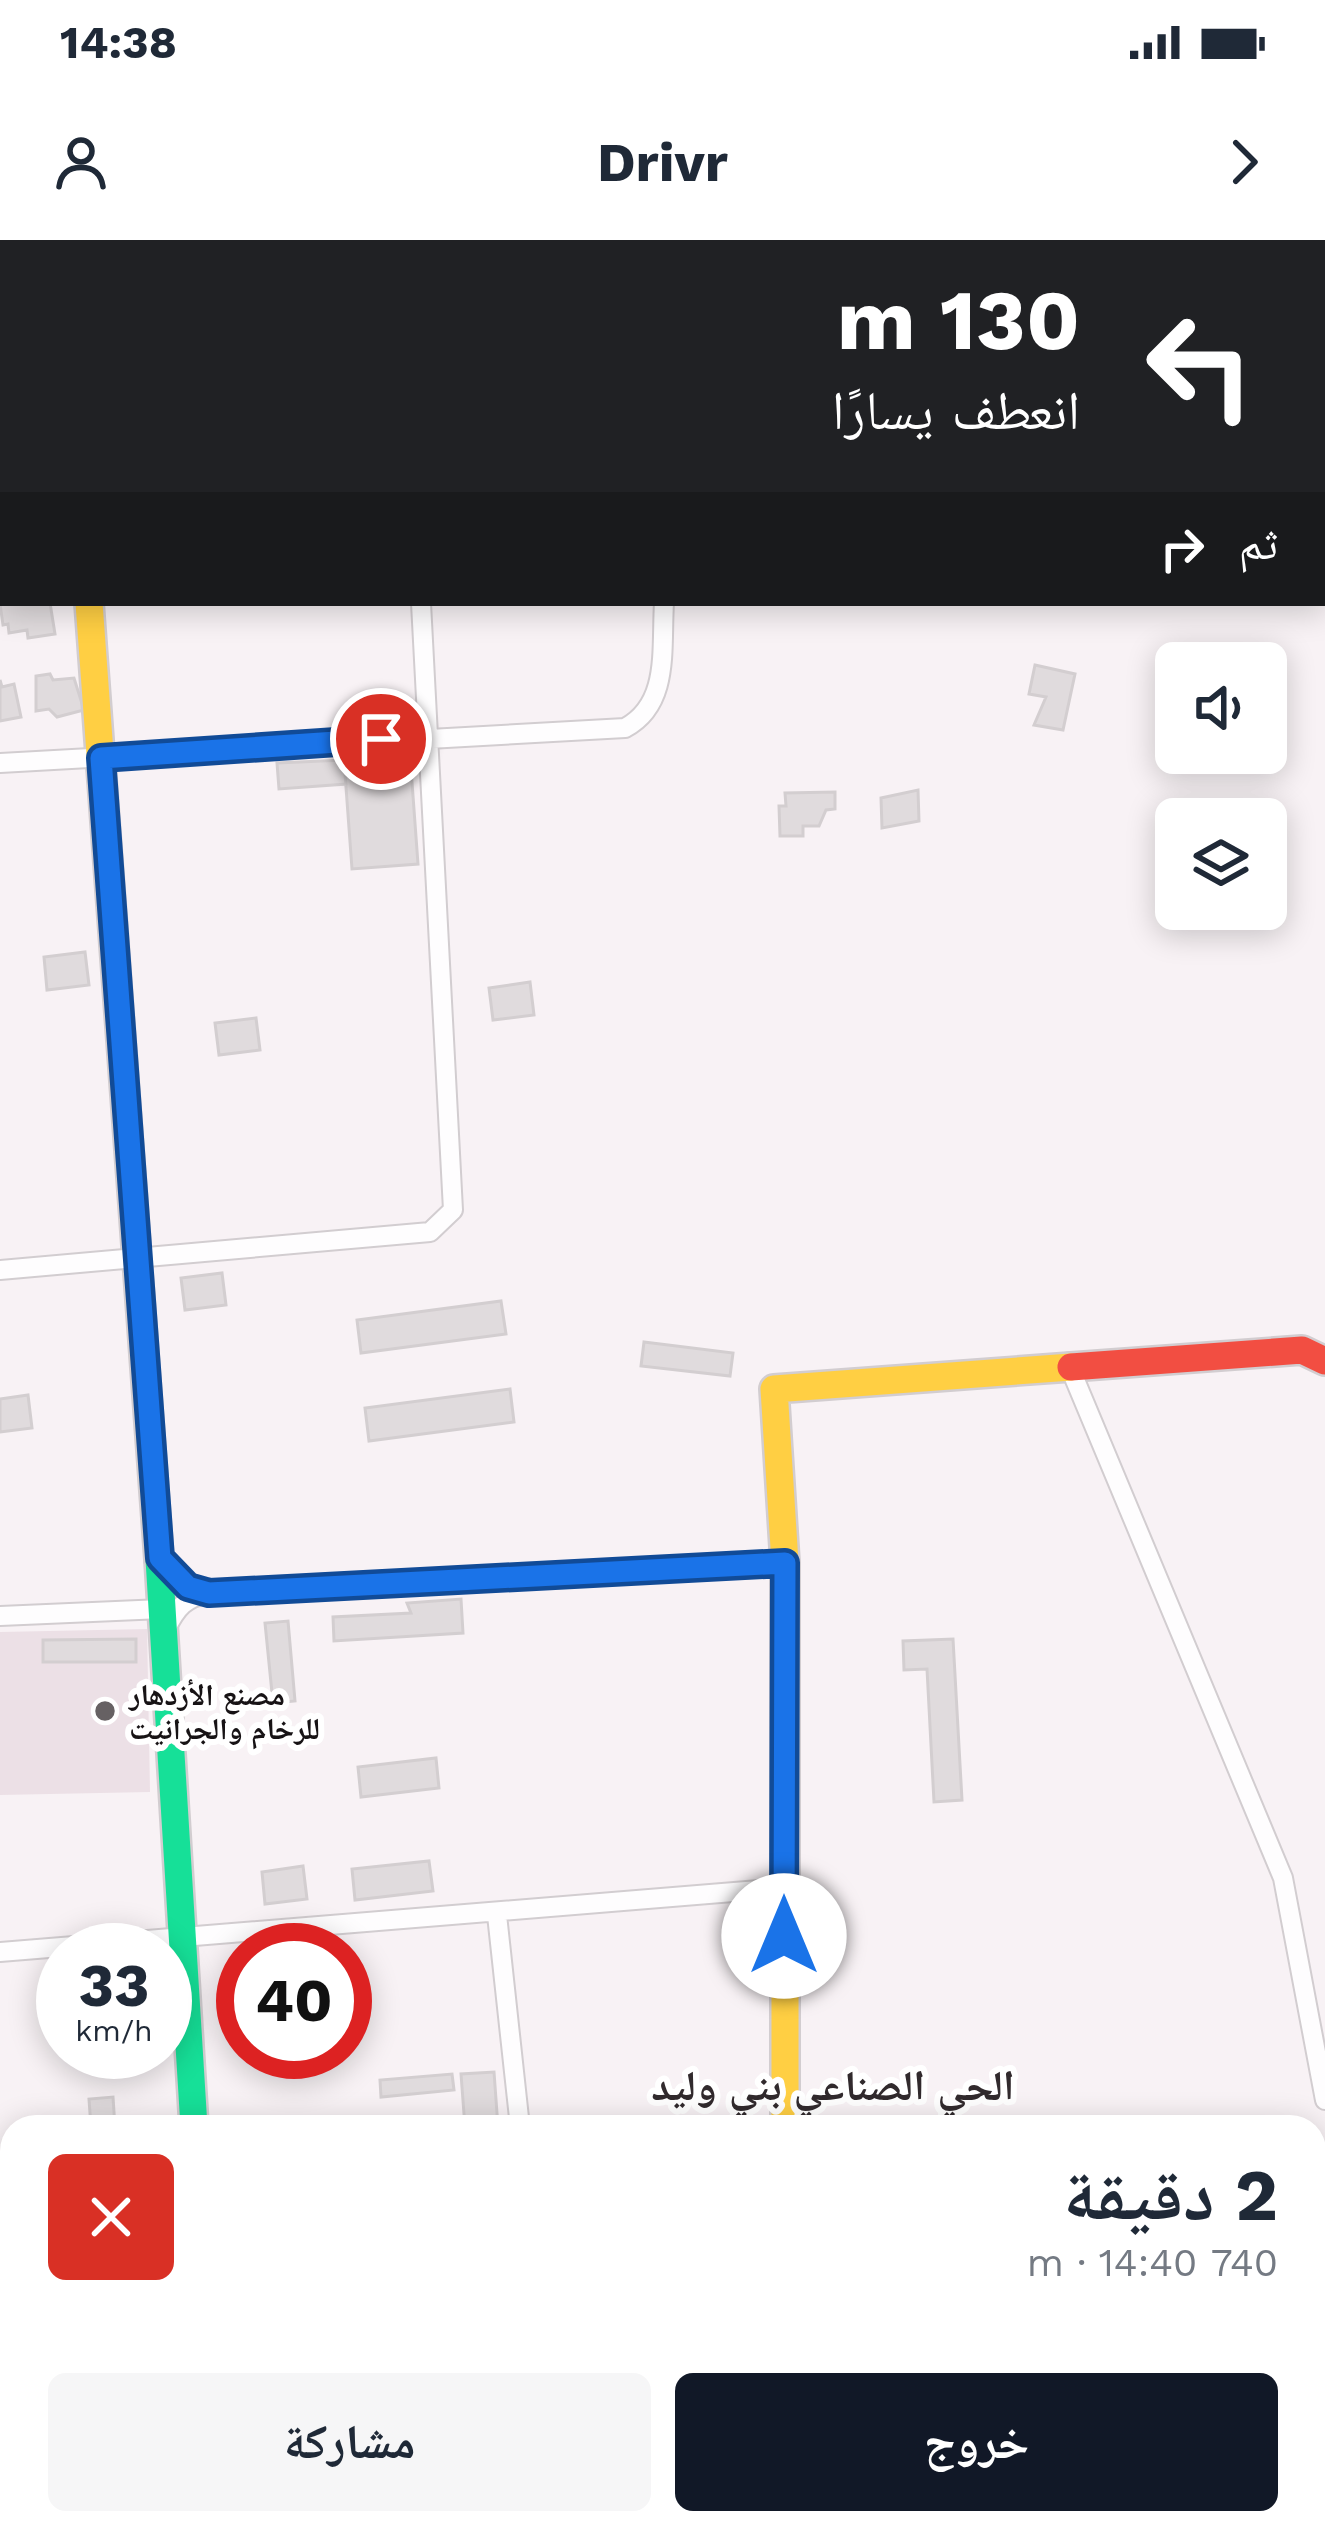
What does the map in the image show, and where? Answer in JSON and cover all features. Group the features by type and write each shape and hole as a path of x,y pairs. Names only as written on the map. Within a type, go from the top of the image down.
{"street":[{"path":"89,606 141,1258 181,1923"},
{"path":"0,1270 430,1232 453,1210 421,606"},
{"path":"0,763 428,735 625,728 648,716 658,693 664,606"},
{"path":"784,2115 785,1563 774,1389 1302,1350 1325,1360"},
{"path":"1070,1368 1283,1878 1325,2100"},
{"path":"160,1558 188,1587 209,1593"},
{"path":"0,1616 162,1623 190,1597 209,1593 785,1563"},
{"path":"192,1937 783,1888"},
{"path":"497,1915 519,2115"},
{"path":"0,1952 36,1949"},
{"path":"191,2079 193,2115"}],"shaded area":[{"path":"147,1629 150,1792 0,1795 0,1632"}],"building":[{"path":"0,606 50,606 55,634 28,638 27,630 9,633 8,624 3,625"},
{"path":"1035,665 1075,674 1063,730 1034,725 1046,697 1029,694"},
{"path":"50,674 53,680 74,678 84,710 57,717 49,709 36,711 36,676"},
{"path":"0,680 2,687 14,684 21,717 0,721"},
{"path":"410,755 418,864 352,869 344,760"},
{"path":"344,760 346,784 279,789 277,763"},
{"path":"918,790 919,821 882,828 881,798"},
{"path":"835,792 835,809 826,810 819,826 803,826 803,836 780,836 779,806 786,806 785,793"},
{"path":"85,952 89,985 47,990 44,957"},
{"path":"530,982 534,1015 493,1020 489,988"},
{"path":"256,1018 260,1050 219,1055 215,1023"},
{"path":"222,1273 226,1305 185,1310 181,1278"},
{"path":"501,1301 506,1334 361,1353 357,1320"},
{"path":"644,1342 733,1353 730,1376 641,1366"},
{"path":"510,1389 514,1422 369,1441 365,1408"},
{"path":"28,1395 32,1428 0,1432 0,1399"},
{"path":"461,1599 463,1633 334,1641 333,1617 411,1613 407,1603"},
{"path":"288,1621 295,1701 273,1703 265,1623"},
{"path":"136,1639 136,1662 43,1662 43,1640"},
{"path":"953,1639 962,1800 934,1802 927,1669 904,1670 903,1641"},
{"path":"436,1758 439,1788 361,1797 358,1767"},
{"path":"429,1861 433,1891 355,1900 352,1869"},
{"path":"303,1866 307,1899 265,1904 262,1872"},
{"path":"494,2072 497,2115 464,2115 461,2074"},
{"path":"452,2074 454,2090 381,2097 380,2080"},
{"path":"113,2097 114,2115 90,2115 89,2099"}],"traffic: fast":[{"path":"159,1559 193,2115"}],"traffic: slow":[{"path":"89,606 159,1559"},
{"path":"785,2115 785,1563 774,1389 1071,1367"}],"traffic: jam":[{"path":"1071,1367 1302,1350 1325,1361"}],"place":[{"name":"مصنع الأزدهار للرخام والجرانيت","path":"105,1711"}],"district":[{"name":"الحي الصناعي بني وليد","path":"833,2085"}],"route":[{"path":"381,739 101,758 160,1558 188,1587 209,1593 785,1563 784,1936"}]}
